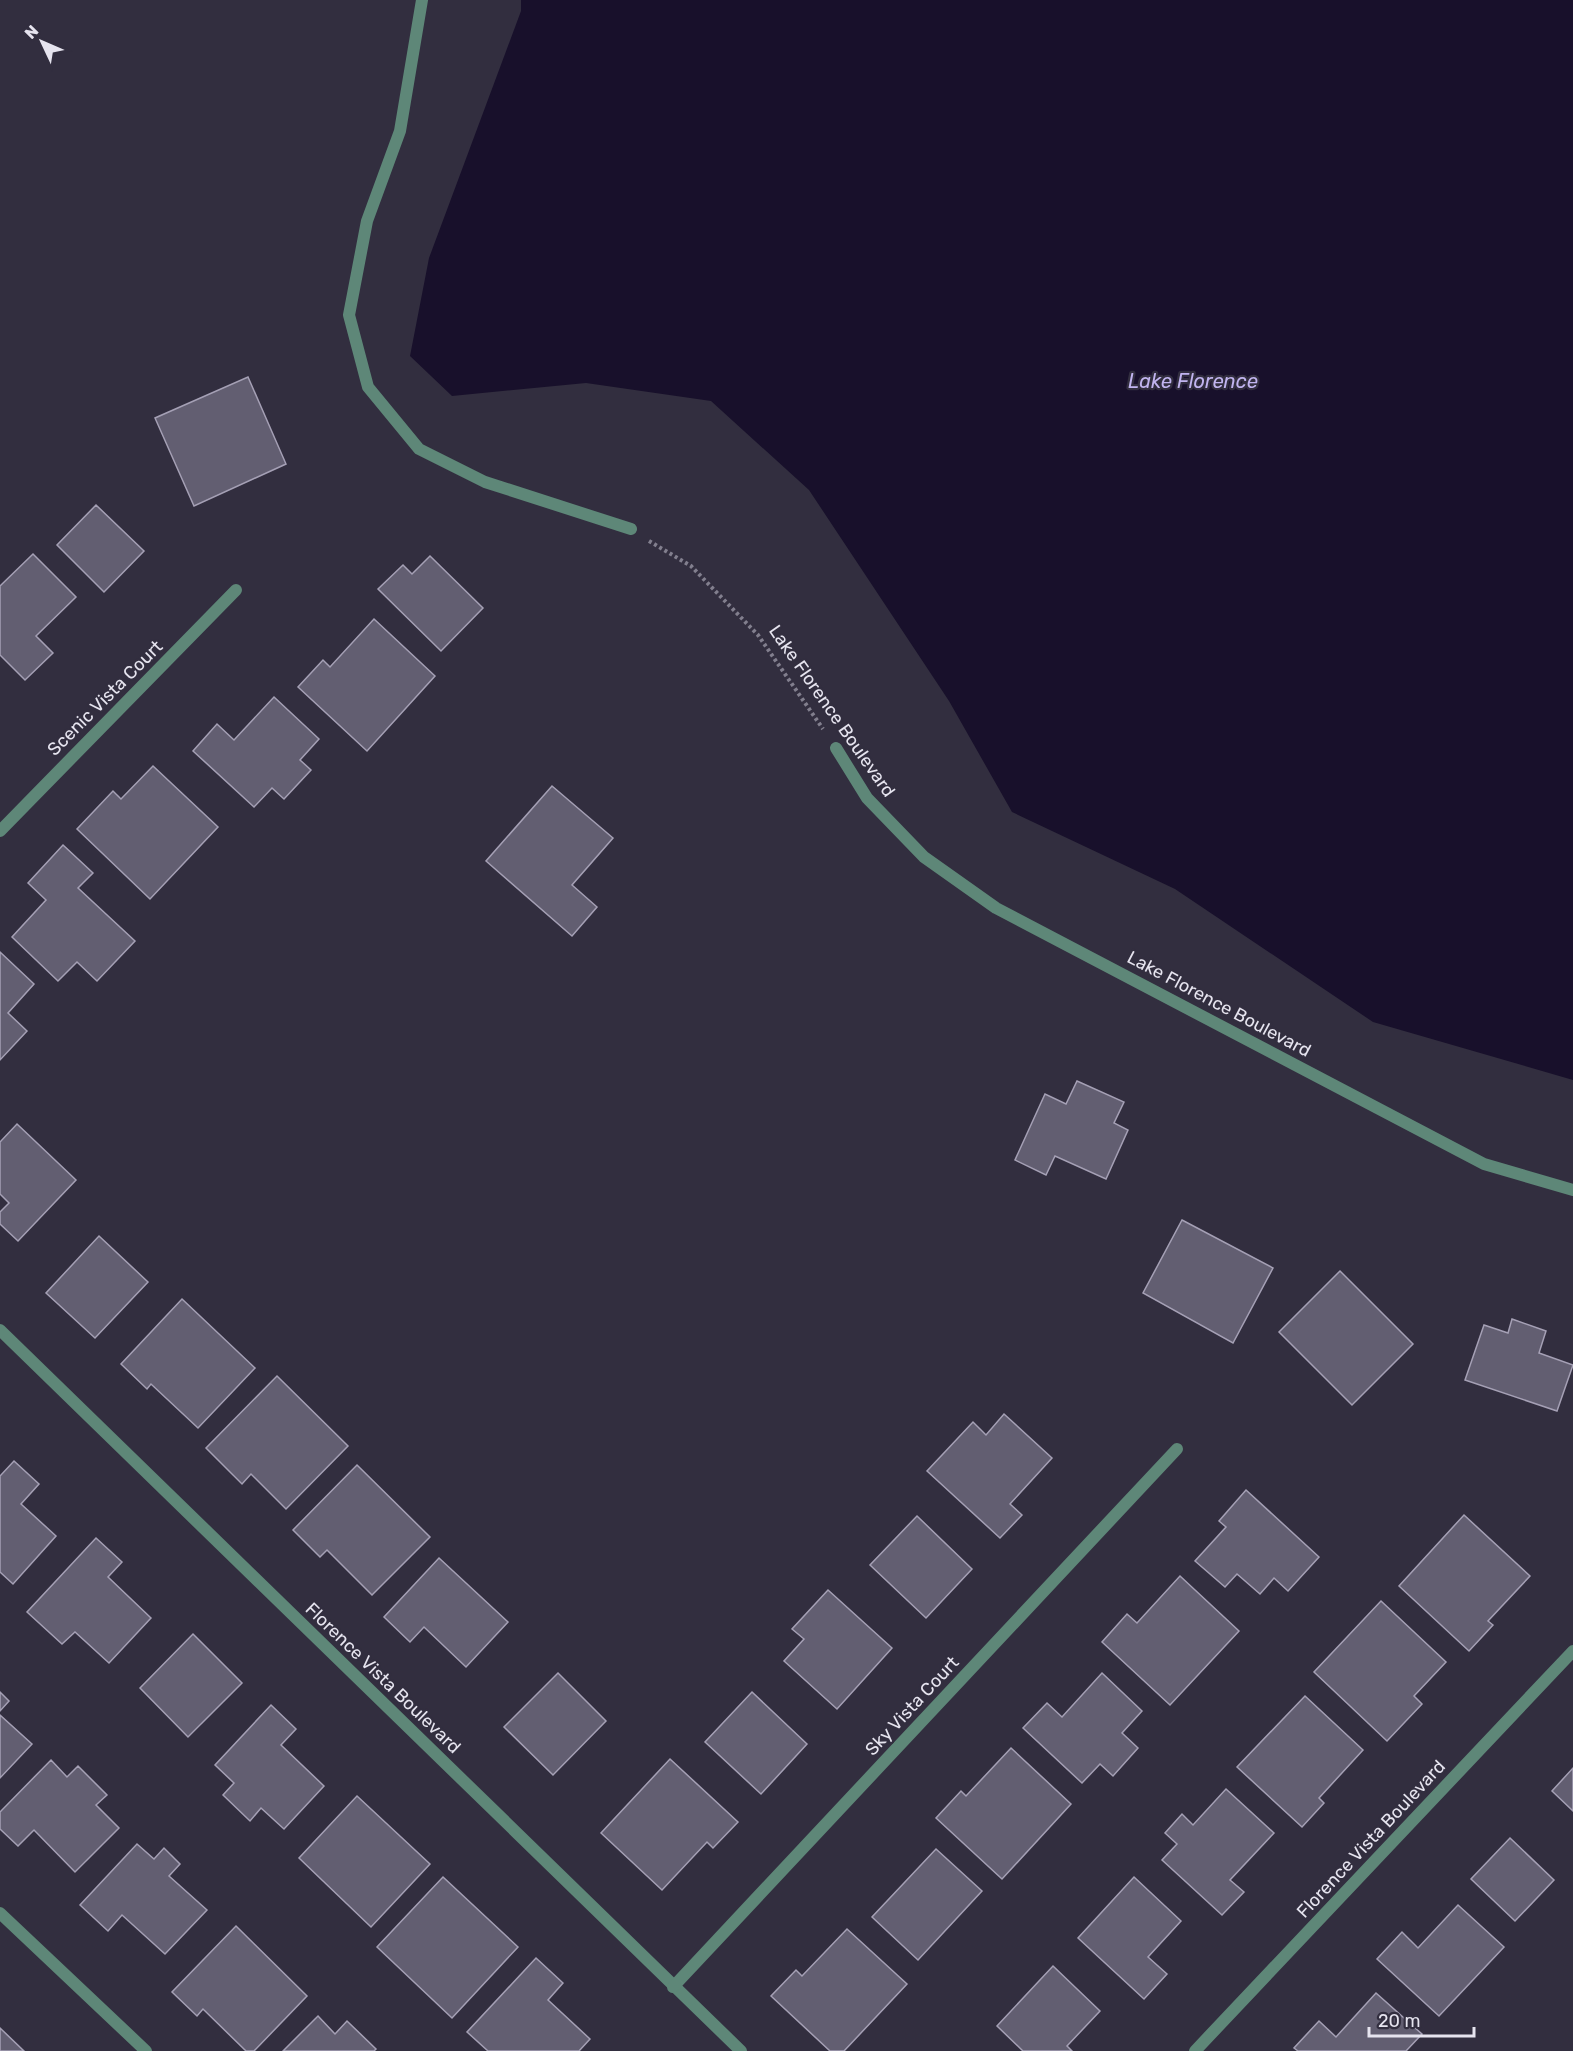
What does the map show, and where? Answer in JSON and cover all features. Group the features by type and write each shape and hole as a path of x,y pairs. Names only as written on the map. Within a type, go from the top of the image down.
{"street":[{"path":"422,0 400,131 367,220 349,315 368,387 419,449 485,482 631,530"},
{"name":"Scenic Vista Court","path":"0,831 236,590"},
{"name":"Lake Florence Boulevard","path":"836,748 867,798 924,857 996,908 1484,1164 1573,1190"},
{"name":"Florence Vista Boulevard","path":"0,1330 741,2051"},
{"name":"Sky Vista Court","path":"674,1987 1177,1449"},
{"name":"Florence Vista Boulevard","path":"1195,2051 1573,1651"},
{"path":"0,1913 146,2051"}],"path":[{"name":"Lake Florence Boulevard","path":"631,530 690,566 758,635 836,748"}],"water":[{"name":"Lake Florence","path":"521,0 1573,0 1573,1080 1373,1022 1175,889 1012,812 949,701 809,490 711,401 586,383 452,396 410,356 429,258 521,11"}],"building":[{"path":"248,377 286,464 194,506 155,418"},
{"path":"96,505 144,551 104,592 57,545"},
{"path":"33,554 76,597 36,636 53,653 25,680 0,655 0,586"},
{"path":"430,556 483,608 441,651 378,589 403,565 412,574"},
{"path":"374,619 435,676 367,751 298,687 323,660 330,667"},
{"path":"274,697 319,739 300,760 311,770 284,799 272,788 254,807 193,751 217,724 234,740"},
{"path":"153,766 218,827 150,899 77,829 113,791 121,799"},
{"path":"552,786 613,838 572,885 597,907 572,936 486,861"},
{"path":"63,845 93,873 78,888 135,941 97,981 77,962 58,981 12,937 46,900 28,883"},
{"path":"0,952 34,984 8,1013 27,1031 0,1060"},
{"path":"1077,1081 1124,1102 1114,1123 1128,1130 1106,1179 1055,1156 1046,1175 1015,1160 1045,1094 1066,1104"},
{"path":"17,1124 76,1180 18,1241 0,1224 0,1212 9,1203 0,1194 0,1142"},
{"path":"1182,1220 1273,1268 1233,1343 1143,1293"},
{"path":"99,1236 148,1282 95,1338 46,1293"},
{"path":"1340,1271 1413,1344 1352,1405 1279,1332"},
{"path":"182,1299 255,1368 198,1428 151,1384 147,1389 121,1364"},
{"path":"1512,1319 1546,1331 1539,1353 1573,1365 1557,1411 1465,1380 1484,1325 1508,1333"},
{"path":"277,1376 348,1446 286,1509 251,1474 242,1484 206,1448"},
{"path":"1004,1414 1052,1458 1010,1504 1022,1515 1000,1538 927,1471 973,1422 986,1435"},
{"path":"14,1461 39,1484 21,1504 56,1536 13,1584 0,1572 0,1476"},
{"path":"357,1465 430,1537 372,1595 327,1550 320,1557 293,1530"},
{"path":"1246,1490 1319,1557 1288,1591 1274,1578 1260,1594 1237,1574 1225,1587 1195,1561 1226,1527 1219,1521"},
{"path":"1464,1515 1530,1576 1488,1621 1493,1625 1469,1651 1399,1586"},
{"path":"917,1516 972,1569 926,1618 870,1565"},
{"path":"96,1538 122,1562 108,1577 151,1618 109,1663 75,1632 62,1644 27,1612"},
{"path":"439,1558 508,1622 466,1667 424,1627 410,1642 384,1617"},
{"path":"1180,1576 1239,1631 1170,1705 1102,1642 1127,1614 1137,1623"},
{"path":"828,1590 892,1648 837,1709 784,1661 804,1639 792,1629"},
{"path":"1381,1601 1446,1662 1414,1696 1422,1704 1387,1741 1314,1672"},
{"path":"193,1634 242,1683 188,1737 140,1688"},
{"path":"558,1673 606,1721 553,1775 504,1727"},
{"path":"1102,1673 1142,1711 1122,1733 1138,1748 1113,1776 1100,1764 1082,1783 1023,1728 1047,1703 1062,1717"},
{"path":"0,1692 9,1701 0,1711"},
{"path":"752,1692 807,1744 761,1794 705,1742"},
{"path":"1305,1696 1363,1750 1319,1798 1324,1803 1302,1827 1237,1767"},
{"path":"271,1705 296,1729 281,1745 324,1786 284,1829 261,1808 250,1821 223,1795 234,1783 215,1765"},
{"path":"0,1715 32,1744 0,1778"},
{"path":"1011,1748 1071,1804 1002,1879 936,1818 961,1791 966,1796"},
{"path":"670,1759 738,1822 713,1848 707,1842 662,1890 601,1833"},
{"path":"51,1760 67,1777 78,1766 107,1795 96,1805 119,1828 75,1872 34,1830 18,1846 0,1829 0,1812"},
{"path":"1573,1768 1573,1811 1552,1791"},
{"path":"1226,1789 1274,1833 1230,1880 1244,1892 1222,1915 1162,1860 1177,1844 1165,1833 1182,1814 1193,1825"},
{"path":"357,1796 430,1864 371,1927 299,1858"},
{"path":"1510,1838 1554,1880 1515,1921 1471,1879"},
{"path":"137,1844 154,1859 164,1848 180,1864 169,1876 207,1910 165,1954 122,1915 108,1931 80,1905"},
{"path":"936,1849 982,1891 918,1960 872,1917"},
{"path":"443,1877 518,1947 452,2018 377,1947"},
{"path":"1134,1877 1181,1921 1148,1957 1167,1974 1144,1999 1078,1938"},
{"path":"1458,1905 1504,1947 1439,2016 1377,1959 1402,1932 1418,1948"},
{"path":"236,1926 307,1996 254,2051 246,2051 203,2009 197,2016 172,1992"},
{"path":"847,1929 907,1984 844,2051 830,2051 771,1996 796,1970 802,1976"},
{"path":"536,1958 563,1983 548,2000 590,2039 579,2051 488,2051 467,2032"},
{"path":"1053,1966 1100,2011 1067,2046 1072,2051 1023,2051 997,2026"},
{"path":"1376,1993 1422,2034 1406,2051 1298,2051 1294,2048 1319,2021 1336,2037"},
{"path":"318,2016 335,2034 347,2021 376,2049 374,2051 283,2051"},
{"path":"0,2028 24,2051 0,2051"}]}
